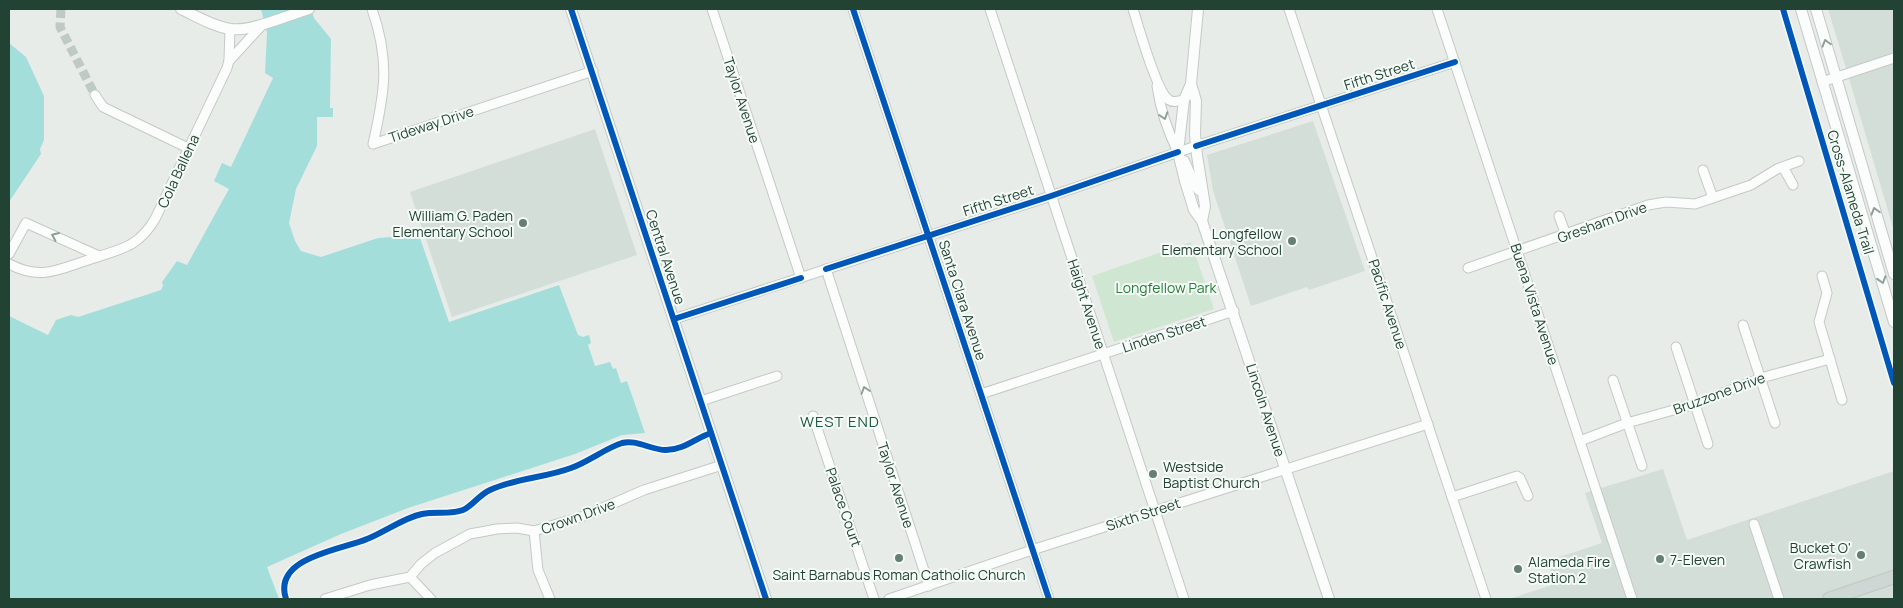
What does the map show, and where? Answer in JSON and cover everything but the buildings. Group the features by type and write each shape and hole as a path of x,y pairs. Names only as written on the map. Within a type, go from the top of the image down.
{"main road":[{"path":"1829,599 1894,577"}],"street":[{"path":"181,9 230,30 248,28 309,9"},
{"name":"Tideway Drive","path":"372,9 383,52 385,82 373,144 593,71"},
{"name":"Central Avenue","path":"571,9 766,599"},
{"name":"Taylor Avenue","path":"712,9 800,278"},
{"name":"Santa Clara Avenue","path":"853,9 1049,599"},
{"name":"Haight Avenue","path":"990,9 1184,599"},
{"name":"Lincoln Avenue","path":"1133,9 1156,78 1167,99 1172,102 1184,100"},
{"path":"1198,9 1191,84 1184,100 1178,152 1190,171 1194,184 1202,194"},
{"name":"Pacific Avenue","path":"1290,9 1486,599"},
{"name":"Buena Vista Avenue","path":"1438,9 1632,599"},
{"path":"1801,9 1894,322"},
{"path":"1816,9 1894,274"},
{"name":"Cola Ballena","path":"9,264 38,273 64,270 133,244 148,231 229,60 263,24"},
{"name":"Cola Ballena","path":"229,60 230,30"},
{"path":"1822,82 1894,58"},
{"name":"Fifth Street","path":"674,319 1455,62"},
{"name":"Lincoln Avenue","path":"1156,78 1159,99 1178,152 1194,210 1202,221 1234,311 1328,599"},
{"name":"Lincoln Avenue","path":"1191,84 1196,101 1196,146 1205,206 1202,221"},
{"path":"95,95 103,107 188,148"},
{"name":"Gresham Drive","path":"1468,268 1518,252 1648,204 1666,202 1695,204 1751,185 1783,167 1799,161"},
{"path":"1783,167 1793,185"},
{"path":"1703,170 1713,198"},
{"path":"1559,216 1566,234"},
{"path":"9,254 26,223 99,256"},
{"name":"Taylor Avenue","path":"826,269 930,586"},
{"path":"1822,276 1827,293 1819,322 1842,400"},
{"name":"Linden Street","path":"981,394 1234,311"},
{"path":"1743,325 1775,423"},
{"path":"1676,347 1708,444"},
{"name":"Bruzzone Drive","path":"1580,441 1627,422 1695,404 1761,378 1830,359"},
{"path":"701,401 777,376"},
{"path":"1613,380 1642,466"},
{"name":"Palace Court","path":"812,416 874,599"},
{"name":"Sixth Street","path":"889,599 907,597 930,586 1032,550 1428,424"},
{"name":"Crown Drive","path":"410,577 421,564 436,552 470,534 497,529 517,528 534,531 584,516 644,490 722,465"},
{"path":"1452,497 1517,476 1520,478 1528,496"},
{"path":"1754,524 1779,599"},
{"path":"534,531 538,570 550,599"},
{"path":"325,599 386,581 410,577 431,599"}],"shaded area":[{"path":"1828,9 1894,9 1894,231 1845,65"},
{"name":"Longfellow Elementary School","path":"1313,121 1365,271 1309,290 1307,287 1251,306 1213,191 1207,155"},
{"name":"William G. Paden Elementary School","path":"595,129 637,255 452,317 410,192"},
{"path":"1663,469 1687,540 1894,471 1894,599 1509,599 1555,584 1547,561 1602,543 1585,493"}],"green space":[{"name":"Longfellow Park","path":"1191,242 1214,309 1114,342 1092,276"}],"water":[{"path":"261,9 311,9 314,18 331,39 330,108 333,108 333,117 317,117 317,146 296,189 289,223 295,241 301,251 321,257 378,238 419,235 449,322 559,285 578,335 583,337 589,335 591,343 588,345 595,366 610,362 613,369 616,368 621,383 627,381 645,433 622,435 575,454 408,508 341,534 267,567 279,599 9,599 9,316 48,335 56,320 71,315 78,317 161,290 162,282 177,261 187,265 229,189 214,181 222,163 231,167 273,78 265,73 267,33"},
{"path":"9,43 26,57 44,96 44,140 40,149 41,154 9,202"}],"tunnel":[{"path":"61,9 60,27 95,95"}],"cycle path":[{"path":"571,9 766,599"},
{"path":"853,9 1049,599"},
{"name":"Cross-Alameda Trail","path":"1783,9 1894,383"},
{"path":"1196,146 1455,62"},
{"path":"826,269 1051,196 1178,152"},
{"path":"674,319 801,278"},
{"path":"286,599 284,585 289,573 299,564 312,557 367,539 415,516 463,510 490,490 510,483 571,468 622,443 633,442 666,450 684,446 711,433"}],"place":[{"name":"William G. Paden Elementary School","path":"523,223"},
{"name":"Longfellow Elementary School","path":"1292,241"},
{"name":"Westside Baptist Church","path":"1153,474"},
{"name":"Bucket O' Crawfish","path":"1861,555"},
{"name":"Saint Barnabus Roman Catholic Church","path":"899,558"},
{"name":"7-Eleven","path":"1660,559"},
{"name":"Alameda Fire Station 2","path":"1518,569"}],"district":[{"name":"WEST END","path":"840,421"}]}
